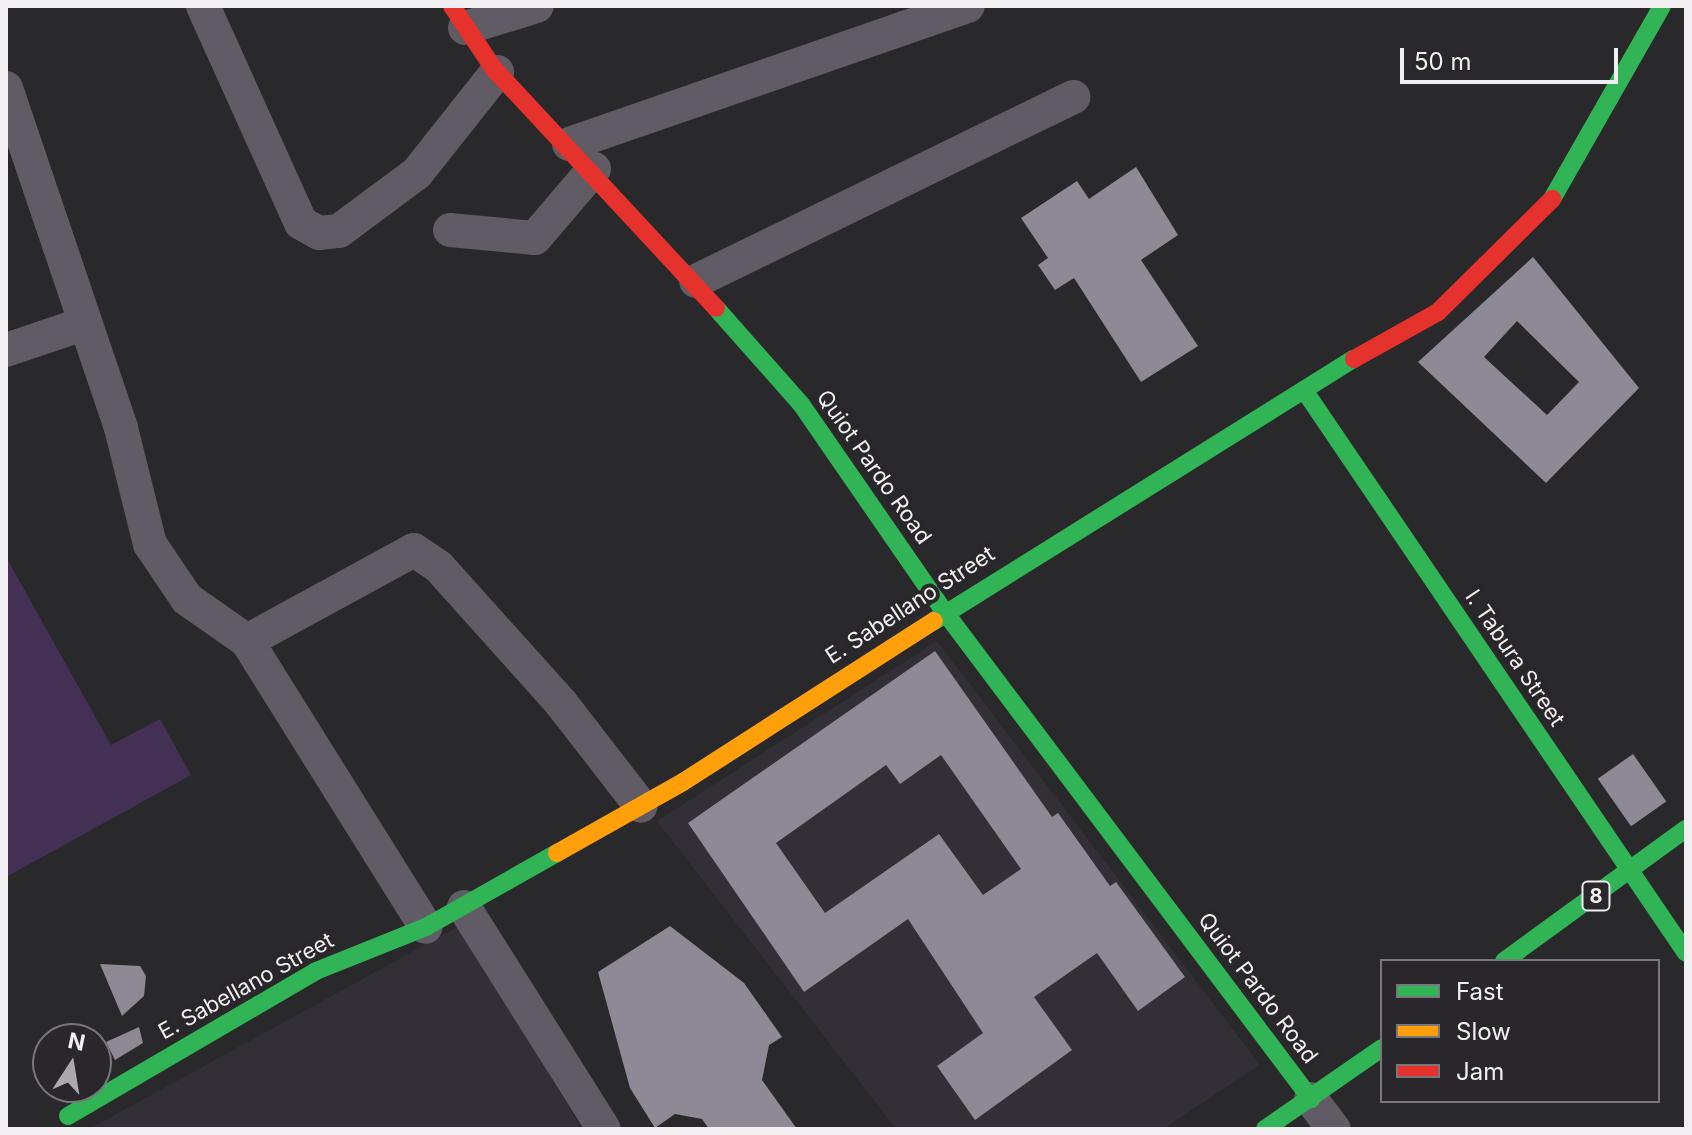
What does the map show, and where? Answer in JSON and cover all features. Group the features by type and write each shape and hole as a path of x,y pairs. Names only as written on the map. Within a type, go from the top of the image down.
{"street":[{"path":"203,6 301,223 319,233 339,231 417,173 497,72"},
{"path":"458,17 537,6"},
{"path":"569,144 968,6"},
{"name":"E. Sabellano Street","path":"68,1116 316,971 426,927 641,806 944,611 1304,390 1438,312 1522,240 1609,109 1662,6"},
{"name":"Quiot Pardo Road","path":"458,17 497,72 594,169 696,281 801,404 944,611 1311,1099"},
{"path":"6,88 86,323 150,544 187,599 247,641 426,927"},
{"path":"696,281 1074,97"},
{"path":"450,230 535,238 594,169"},
{"path":"6,350 86,323"},
{"name":"I. Tabura Street","path":"1304,390 1686,953"},
{"path":"247,641 414,550 439,567 561,703 641,806"},
{"name":"8","path":"1507,959 1686,829"},
{"path":"464,907 604,1129"},
{"path":"1265,1129 1380,1049"},
{"path":"1311,1099 1334,1129"}],"shaded area":[{"path":"6,557 111,745 160,719 191,775 6,877"},
{"path":"937,641 1260,1065 1163,1129 896,1129 657,821"},
{"path":"459,926 582,1129 89,1129"}],"building":[{"path":"1136,167 1178,235 1141,260 1198,346 1141,382 1074,278 1055,290 1038,265 1048,258 1021,218 1077,181 1089,199"},
{"path":"1533,257 1639,388 1546,483 1418,362","holes":["1517,321 1579,382 1547,415 1484,357"]},
{"path":"935,651 1052,817 1058,813 1110,886 1116,882 1185,977 1138,1011 1097,953 1034,997 1072,1050 975,1120 937,1066 983,1033 908,919 804,992 688,823","holes":["941,755 1021,869 983,895 939,834 825,913 776,843 886,765 900,784"]},
{"path":"1633,754 1666,802 1631,826 1598,779"},
{"path":"670,926 744,983 782,1037 769,1045 762,1080 797,1129 709,1129 702,1119 675,1114 655,1128 630,1088 598,972"},
{"path":"100,964 140,966 146,976 144,996 122,1016"},
{"path":"139,1027 143,1043 115,1060 112,1039"}],"traffic: fast":[{"path":"1552,199 1662,6"},
{"path":"716,308 801,404 944,611 1311,1099"},
{"path":"934,621 1354,359"},
{"path":"1304,390 1686,953"},
{"path":"1507,959 1686,829"},
{"path":"68,1116 316,971 426,927 557,853"},
{"path":"1265,1129 1380,1049"}],"traffic: slow":[{"path":"557,853 683,782 934,621"}],"traffic: jam":[{"path":"452,6 494,69 716,308"},
{"path":"1354,359 1438,312 1552,199"}]}
